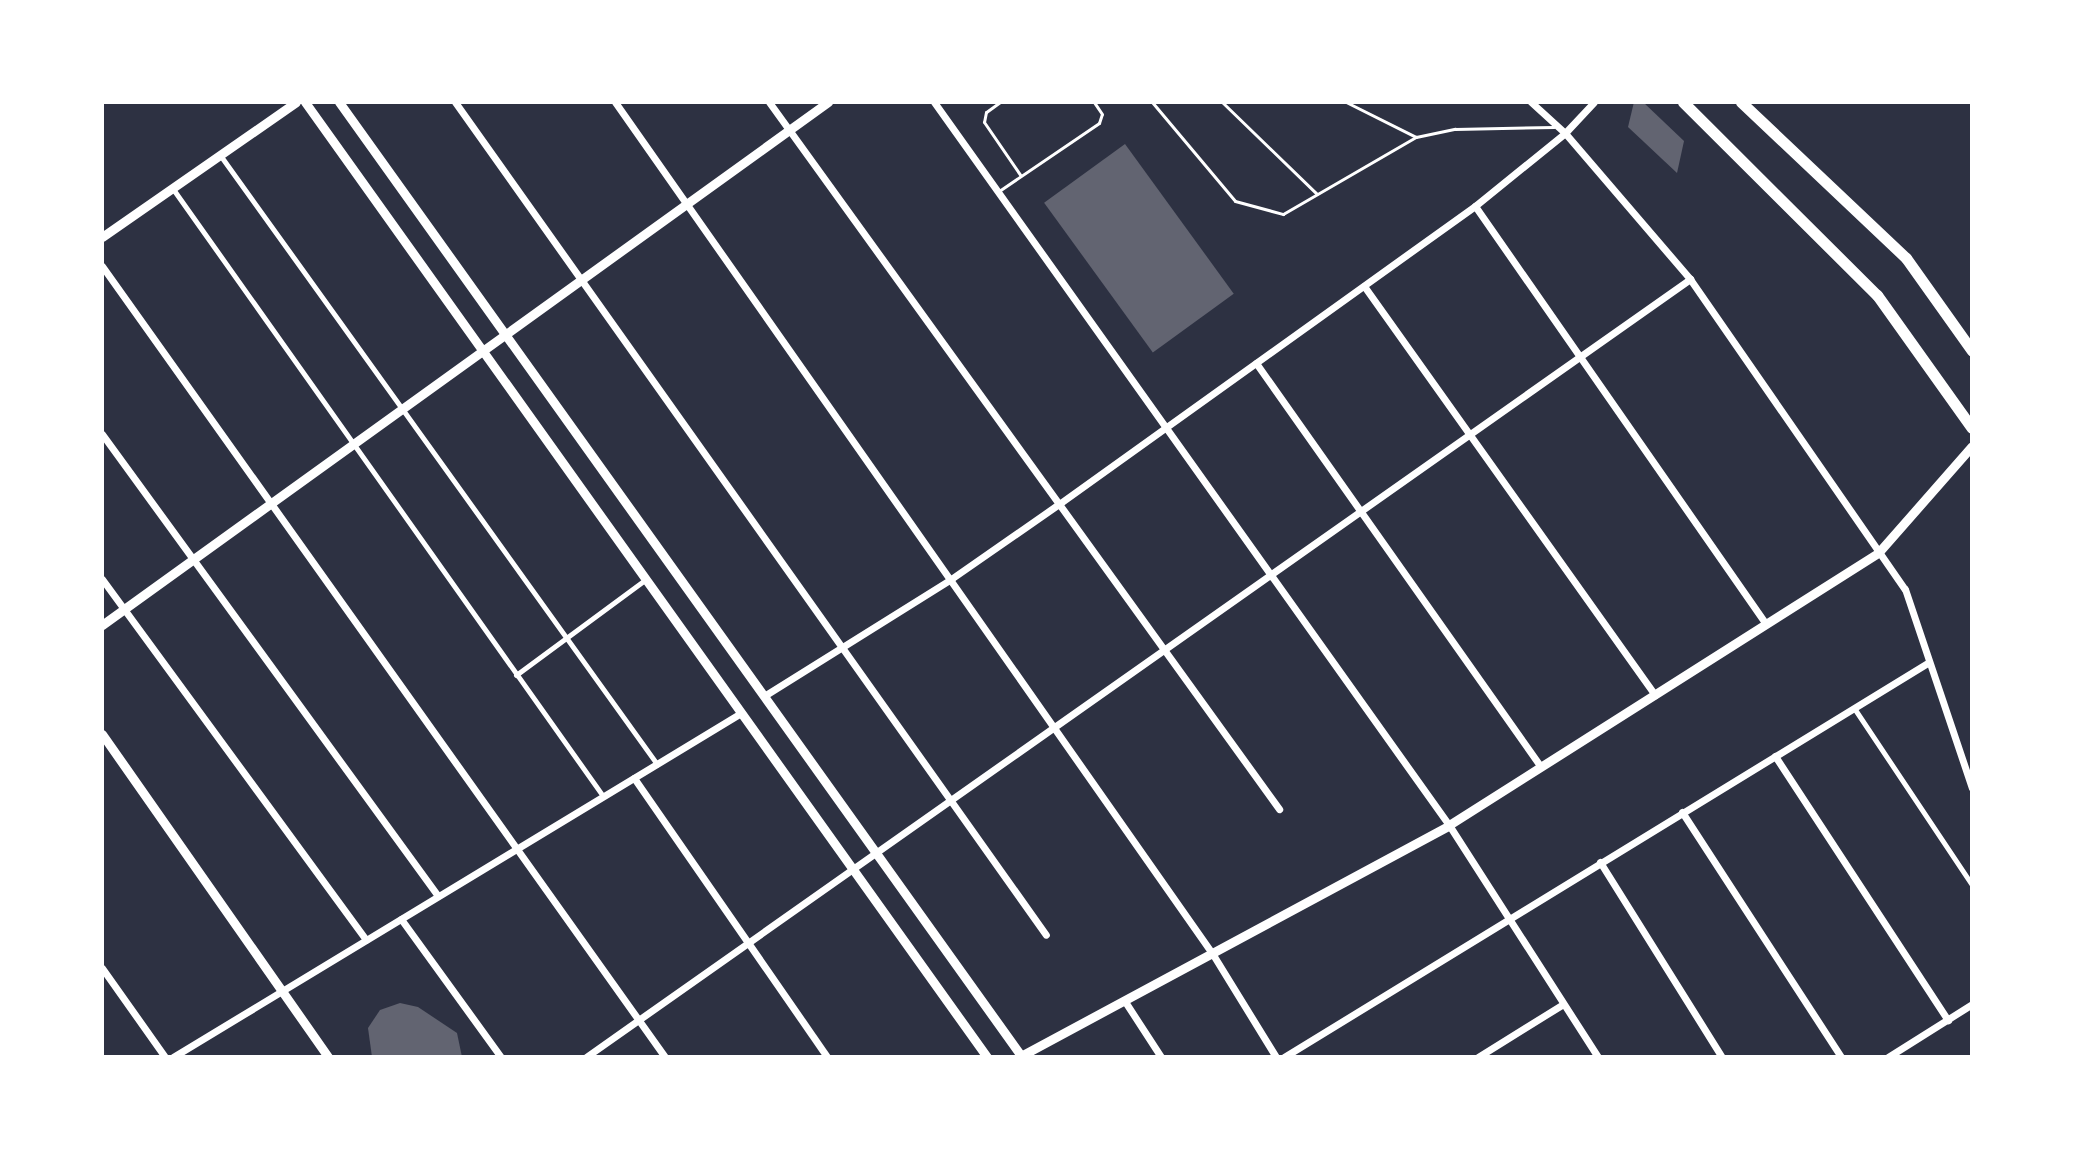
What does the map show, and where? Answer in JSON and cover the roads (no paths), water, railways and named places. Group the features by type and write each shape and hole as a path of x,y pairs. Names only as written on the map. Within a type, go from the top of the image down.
{"main road":[{"path":"1683,102 1877,295 1972,428"},
{"path":"1741,102 1906,258 1972,351"}],"street":[{"path":"102,237 296,102"},
{"path":"305,102 987,1057"},
{"path":"339,102 1020,1057 1449,825 1878,553 1972,446"},
{"path":"455,102 1046,935"},
{"path":"615,102 1212,953 1276,1057"},
{"path":"769,102 1279,809"},
{"path":"102,625 484,354 828,102"},
{"path":"934,102 1449,825 1598,1057"},
{"path":"1531,102 1562,130 1690,279 1905,589 1972,788"},
{"path":"764,696 951,579 1167,427 1475,206 1594,102"},
{"path":"220,154 657,764"},
{"path":"173,188 352,447 603,796"},
{"path":"1475,206 1766,624"},
{"path":"102,266 665,1057"},
{"path":"586,1057 1690,279"},
{"path":"1364,286 1655,695"},
{"path":"1256,363 1541,767"},
{"path":"102,434 438,896"},
{"path":"102,579 366,940"},
{"path":"516,675 646,579"},
{"path":"1284,1057 1929,662"},
{"path":"1854,708 1972,885"},
{"path":"173,1057 741,713"},
{"path":"102,734 328,1057"},
{"path":"1775,756 1948,1020"},
{"path":"634,778 827,1057"},
{"path":"1682,812 1841,1057"},
{"path":"1600,862 1722,1057"},
{"path":"401,919 501,1057"},
{"path":"102,968 165,1057"},
{"path":"1124,1000 1161,1057"},
{"path":"1478,1057 1563,1004"},
{"path":"1888,1057 1972,1004"}],"lane":[{"path":"1000,102 986,112 984,122 1021,177"},
{"path":"999,191 1099,123 1102,114 1094,102"},
{"path":"1152,102 1235,201 1283,214 1416,137 1455,129 1562,130"},
{"path":"1222,102 1317,195"},
{"path":"1346,102 1416,137"}]}
